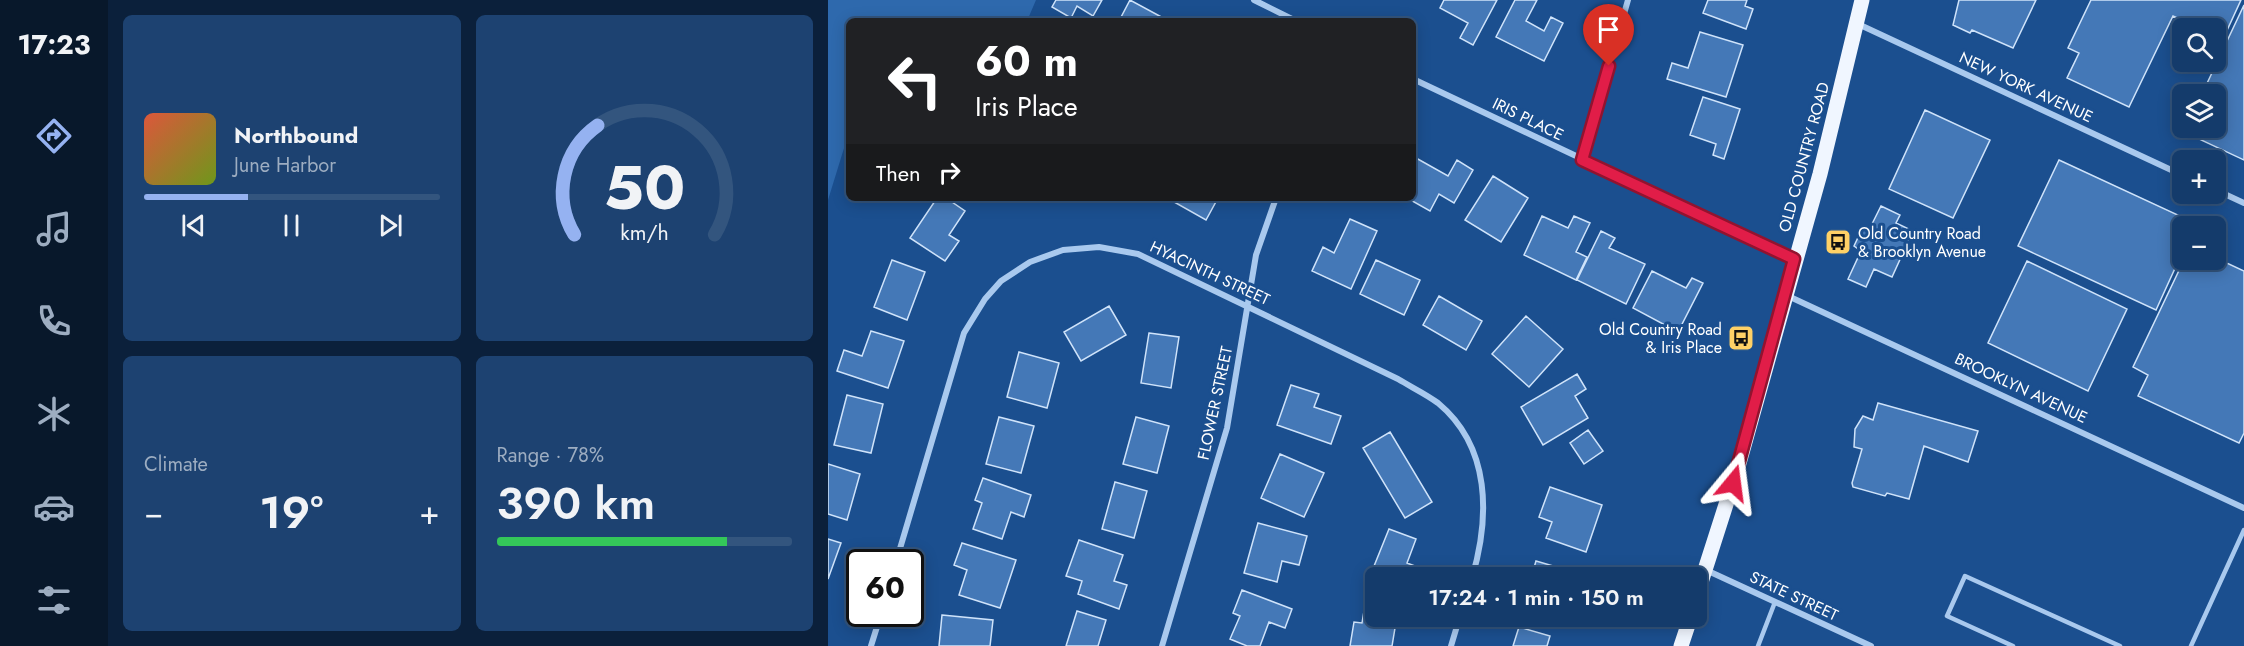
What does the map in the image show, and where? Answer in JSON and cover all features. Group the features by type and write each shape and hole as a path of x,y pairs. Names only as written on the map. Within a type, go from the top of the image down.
{"main road":[{"name":"OLD COUNTRY ROAD","path":"1707,567 1738,467 1794,259 1820,174 1862,0"},
{"path":"1681,646 1687,627"}],"street":[{"path":"1254,0 1290,18"},
{"path":"1582,160 1628,0"},
{"name":"NEW YORK AVENUE","path":"1858,23 2172,170"},
{"name":"IRIS PLACE","path":"1416,80 1794,259"},
{"path":"2226,195 2244,203"},
{"name":"FLOWER STREET","path":"1161,646 1227,428 1256,255 1275,201"},
{"name":"HYACINTH STREET","path":"900,549 964,333 985,299 1001,281 1030,262 1063,250 1099,247 1138,254 1398,379 1437,402 1453,417 1469,442 1484,488 1484,520 1474,567"},
{"name":"BROOKLYN AVENUE","path":"1785,295 2244,508"},
{"name":"STATE STREET","path":"1707,570 1871,646"},
{"path":"871,646 877,627"},
{"path":"1451,646 1457,627"}],"lane":[{"path":"2191,646 2244,530"},
{"path":"2013,646 1947,616 1965,576 2120,646"},
{"path":"1758,646 1775,602"}],"shaded area":[{"path":"828,0 1036,0 1028,18 846,18 846,142 828,200"}],"building":[{"path":"1056,0 1102,0 1093,16 1077,6 1071,18 1052,7"},
{"path":"1130,0 1163,18 1121,18"},
{"path":"1444,0 1497,0 1473,45 1460,38 1468,23 1440,8"},
{"path":"1515,0 1537,0 1526,21 1544,31 1551,17 1563,23 1544,61 1496,37"},
{"path":"1708,0 1747,0 1745,6 1753,9 1746,29 1703,13"},
{"path":"1959,0 2036,0 2013,48 1972,30 1970,33 1953,25"},
{"path":"2091,0 2241,0 2226,32 2226,18 2178,18 2173,16 2129,107 2067,78 2079,53 2068,48"},
{"path":"2244,5 2244,160 2197,138 2226,138 2226,84 2207,84 2212,72 2226,72 2226,43"},
{"path":"1700,32 1743,45 1726,97 1667,79 1672,63 1688,68"},
{"path":"1703,97 1740,109 1724,159 1713,155 1716,144 1690,135"},
{"path":"1925,110 1990,140 1953,218 1889,189"},
{"path":"1416,158 1448,176 1457,160 1473,170 1454,203 1439,194 1430,211 1412,201 1416,201"},
{"path":"2059,160 2180,216 2172,216 2172,270 2174,270 2156,310 2018,246"},
{"path":"1493,176 1528,198 1501,242 1465,220"},
{"path":"935,201 950,201 965,211 949,235 959,241 945,261 910,238"},
{"path":"1172,201 1216,201 1206,220"},
{"path":"1881,206 1900,215 1896,223 1913,231 1892,277 1874,269 1866,287 1848,279 1861,251 1854,246 1862,229 1869,230"},
{"path":"1542,216 1568,228 1574,216 1590,223 1576,252 1587,257 1576,280 1524,255"},
{"path":"1350,219 1377,231 1351,289 1312,271 1323,247 1334,253"},
{"path":"1601,231 1615,238 1609,248 1645,264 1626,304 1577,280"},
{"path":"892,260 925,272 907,320 874,307"},
{"path":"1376,260 1420,280 1404,315 1360,294"},
{"path":"2027,261 2127,309 2088,391 1988,343"},
{"path":"2226,263 2244,271 2244,433 2239,443 2138,396 2148,375 2133,367 2179,270 2226,270"},
{"path":"1652,271 1686,288 1692,278 1703,283 1678,332 1633,308"},
{"path":"1439,296 1482,321 1466,350 1423,325"},
{"path":"1109,306 1126,335 1081,361 1064,332"},
{"path":"1526,316 1563,349 1529,387 1492,354"},
{"path":"871,331 904,341 888,388 837,371 844,350 862,356"},
{"path":"1149,333 1179,337 1171,388 1141,383"},
{"path":"1019,352 1059,363 1047,408 1007,397"},
{"path":"1577,374 1586,389 1575,396 1588,418 1543,445 1521,407"},
{"path":"1291,385 1319,394 1314,407 1341,416 1331,444 1277,425"},
{"path":"847,395 883,404 871,453 834,445"},
{"path":"1878,403 1978,431 1968,462 1924,446 1909,499 1887,493 1885,496 1853,487 1852,483 1862,449 1854,447 1855,429 1863,416 1873,420"},
{"path":"999,417 1034,426 1021,473 986,464"},
{"path":"1136,417 1169,426 1157,473 1123,464"},
{"path":"1588,430 1603,451 1584,464 1570,443"},
{"path":"1390,432 1432,502 1405,518 1363,448"},
{"path":"1280,454 1324,473 1304,517 1261,498"},
{"path":"828,464 860,474 847,520 828,514"},
{"path":"983,478 1031,495 1024,517 1011,512 1002,539 973,529 982,503 975,500"},
{"path":"1115,482 1147,491 1134,538 1102,529"},
{"path":"1550,487 1602,505 1586,552 1546,538 1552,522 1539,517"},
{"path":"1258,523 1307,536 1299,565 1282,561 1277,582 1244,573"},
{"path":"1389,529 1416,539 1407,563 1417,567 1374,567"},
{"path":"828,539 841,543 828,579"},
{"path":"1079,540 1123,555 1114,581 1127,585 1119,609 1078,594 1082,581 1066,576"},
{"path":"962,543 1016,560 1000,608 959,595 967,570 954,565"},
{"path":"1536,561 1557,567 1534,567"},
{"path":"1242,590 1292,609 1285,628 1269,622 1260,646 1247,646 1230,639 1240,616 1233,613"},
{"path":"1365,605 1365,627 1395,627 1392,646 1350,646 1354,622 1362,623"},
{"path":"1077,611 1106,620 1098,646 1066,646"},
{"path":"942,615 993,620 990,646 939,646"},
{"path":"1519,627 1550,636 1547,646 1513,646"}],"place":[{"name":"Old Country Road & Brooklyn Avenue","path":"1838,242"},
{"name":"Old Country Road & Iris Place","path":"1741,338"}],"route":[{"path":"1609,66 1582,160 1794,259 1733,483"}]}
